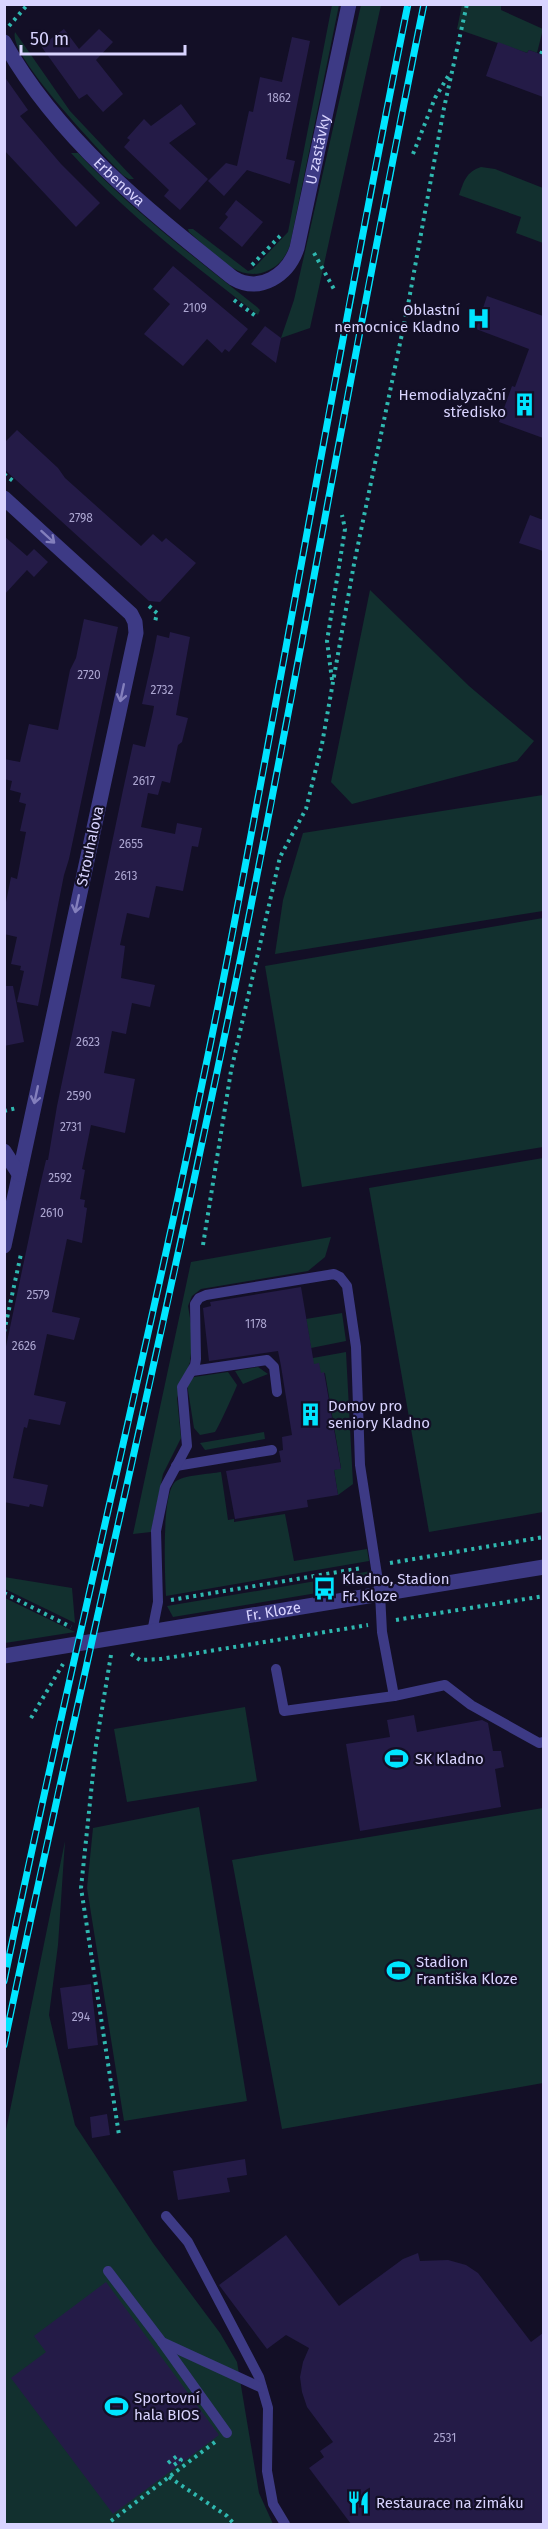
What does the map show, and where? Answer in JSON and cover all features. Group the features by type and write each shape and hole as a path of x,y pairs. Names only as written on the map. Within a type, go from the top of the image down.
{"street":[{"name":"U zastávky","path":"264,282 285,269 297,248 349,4"},
{"name":"Erbenova","path":"4,42 32,84 77,140 142,203 233,278 248,284 264,282"},
{"name":"Strouhalova","path":"4,498 131,614 135,622 136,633 4,1246"},
{"path":"4,1151 19,1174"},
{"name":"Fr. Kloze","path":"4,1656 543,1567"}],"lane":[{"path":"152,1632 159,1602 156,1531 165,1487 187,1446 188,1432 182,1392 185,1379 195,1365 197,1354 195,1304 199,1298 330,1274 337,1275 344,1281 356,1347 360,1465 393,1696"},
{"path":"192,1371 267,1360 274,1367 277,1392"},
{"path":"177,1466 272,1450"},
{"path":"276,1669 284,1711 393,1696 446,1685 471,1705 539,1743 543,1742"},
{"path":"166,2216 188,2242 259,2377 268,2408 267,2470 273,2504 285,2524"},
{"path":"108,2271 227,2433"},
{"path":"162,2342 262,2388"}],"path":[{"path":"4,31 28,4"},
{"path":"203,1245 231,1071 280,857 306,809 322,744 354,564 467,4"},
{"path":"12,22 18,32"},
{"path":"541,54 543,47"},
{"path":"413,154 435,98 453,68"},
{"path":"244,266 252,265 284,231"},
{"path":"313,251 335,291"},
{"path":"333,684 327,641 345,530 342,515"},
{"path":"4,1111 20,1105"},
{"path":"159,1602 543,1537"},
{"path":"4,1593 75,1629"},
{"path":"128,1652 140,1660 161,1659 543,1596"},
{"path":"111,1655 96,1745 81,1888 119,2135"},
{"path":"31,1718 63,1663"},
{"path":"111,2521 170,2470 227,2433"},
{"path":"170,2470 228,2516 234,2524"}],"green space":[{"path":"332,5 339,5 290,245 282,260 269,270 258,274 236,270 216,256 188,229 193,229 248,271 253,269 288,232"},
{"path":"361,5 381,5 310,328 281,338 294,300"},
{"path":"462,5 501,5 501,10 543,29 537,53 529,50 527,53 457,29"},
{"path":"15,32 70,111 134,179 124,176 59,105 26,61 17,44"},
{"path":"71,153 78,153 142,214 257,307 260,310 258,315 138,218 92,176"},
{"path":"481,167 495,169 543,188 543,243 516,233 521,217 459,195 469,174"},
{"path":"370,590 469,686 534,741 517,761 352,804 331,782"},
{"path":"543,795 543,911 275,954 283,900 303,833"},
{"path":"543,918 543,1147 302,1187 265,966"},
{"path":"543,1158 543,1512 429,1532 369,1188"},
{"path":"331,1237 325,1257 308,1271 201,1289 192,1296 188,1306 193,1336 190,1362 177,1398 181,1438 163,1474 151,1532 133,1534 191,1262"},
{"path":"342,1313 346,1341 311,1348 306,1319"},
{"path":"346,1352 353,1484 338,1495 334,1470 341,1468 325,1373 321,1373 313,1364 313,1358"},
{"path":"258,1367 268,1374 243,1384 235,1371"},
{"path":"228,1372 237,1385 234,1393 215,1432 200,1435 194,1428 187,1384 194,1377"},
{"path":"264,1432 265,1439 205,1450 200,1443"},
{"path":"221,1472 228,1520 234,1519 234,1522 285,1514 294,1561 367,1549 369,1561 166,1596 165,1537 171,1490 175,1482 184,1478"},
{"path":"370,1571 367,1584 346,1586 344,1576"},
{"path":"4,1577 72,1588 75,1623 5,1589"},
{"path":"316,1581 317,1593 173,1617 167,1606"},
{"path":"5,1598 75,1632 5,1643"},
{"path":"245,1707 257,1781 127,1802 114,1729"},
{"path":"199,1807 247,2101 124,2121 87,1888 93,1828"},
{"name":"Stadion Františka Kloze","path":"543,1808 543,2083 282,2129 232,1860"},
{"path":"65,1841 58,1945 49,2015 75,2125 153,2243 220,2333 237,2362 259,2493 273,2524 5,2524 5,2135"}],"building":[{"path":"64,29 79,49 99,29 113,42 96,60 123,94 103,112 87,94 79,99 41,46"},
{"path":"292,37 310,41 286,159 295,161 290,184 247,170 224,196 208,181 226,163 237,166 249,111 253,112 260,77 282,82"},
{"path":"498,42 527,53 529,50 543,55 543,97 486,76"},
{"path":"4,76 28,110 20,116 61,164 100,203 76,227 4,150"},
{"path":"181,104 196,124 169,143 208,179 180,210 164,196 169,190 124,147 130,140 127,138 144,119 151,126"},
{"path":"236,200 263,222 242,247 219,228 228,217 225,214"},
{"path":"173,266 248,329 229,352 225,349 222,353 207,339 183,366 144,334 170,304 153,289"},
{"path":"487,296 543,316 543,438 499,422 529,349 476,329"},
{"path":"265,326 281,338 276,363 251,344"},
{"path":"17,430 58,468 65,478 141,546 153,534 162,542 166,538 196,563 160,602 149,601 4,469 4,443"},
{"path":"530,515 543,520 543,551 519,543"},
{"path":"4,536 27,556 34,549 48,562 34,577 27,570 4,595"},
{"path":"84,619 118,627 38,1006 17,1002 24,971 20,970 21,966 11,964 17,937 4,934 4,912 11,877 17,879 26,832 20,831 26,804 19,802 21,793 10,790 12,781 4,779 4,759 20,762 29,724 58,730 70,670 76,658"},
{"path":"170,632 190,637 176,715 188,718 182,742 178,745 170,783 162,781 158,795 148,793 141,827 175,834 177,823 202,828 198,847 192,846 183,891 156,886 149,918 127,913 120,945 125,946 121,978 155,985 150,1007 132,1003 126,1034 112,1031 104,1073 135,1079 125,1133 91,1125 82,1169 85,1170 80,1199 85,1200 84,1207 87,1208 82,1243 67,1239 52,1312 80,1318 74,1340 47,1334 34,1395 66,1402 60,1425 29,1419 27,1428 24,1427 13,1478 48,1485 43,1507 30,1504 29,1507 4,1502 4,1356 39,1190 46,1160 48,1160 57,1106 133,744 145,747 153,712 154,706 142,704 157,635 169,638"},
{"path":"4,986 13,986 24,1042 4,1046"},
{"name":"Domov pro seniory Kladno","path":"301,1287 314,1364 319,1363 321,1373 324,1372 341,1469 334,1470 338,1495 307,1500 308,1507 235,1519 226,1471 281,1462 279,1451 283,1450 282,1437 292,1435 278,1351 209,1361 203,1308 211,1306 210,1302"},
{"path":"414,1715 417,1732 482,1720 488,1723 493,1751 501,1751 504,1767 495,1769 501,1807 360,1831 346,1744 390,1737 387,1720"},
{"path":"91,1984 98,2045 68,2049 60,1988"},
{"path":"107,2114 110,2135 92,2138 90,2117"},
{"path":"245,2159 247,2175 227,2178 230,2192 178,2200 173,2171"},
{"path":"286,2235 339,2306 403,2259 418,2253 420,2261 448,2260 466,2265 478,2273 531,2342 543,2333 543,2524 351,2524 309,2468 324,2457 320,2451 333,2442 307,2407 302,2392 300,2377 309,2348 286,2335 267,2349 219,2285"},
{"name":"Sportovní hala BIOS","path":"106,2282 219,2435 113,2514 11,2378 46,2352 34,2336"}],"railway":[{"path":"4,1981 201,1089 408,4"},
{"path":"4,2045 238,971 424,4"}],"place":[{"name":"Oblastní nemocnice Kladno","path":"478,319"},
{"name":"Hemodialyzační středisko","path":"524,404"},
{"name":"Domov pro seniory Kladno","path":"310,1415"},
{"name":"Kladno, Stadion Fr. Kloze","path":"324,1588"},
{"name":"SK Kladno","path":"397,1759"},
{"name":"Stadion Františka Kloze","path":"398,1971"},
{"name":"Sportovní hala BIOS","path":"116,2407"},
{"name":"Restaurace na zimáku","path":"358,2503"}]}
